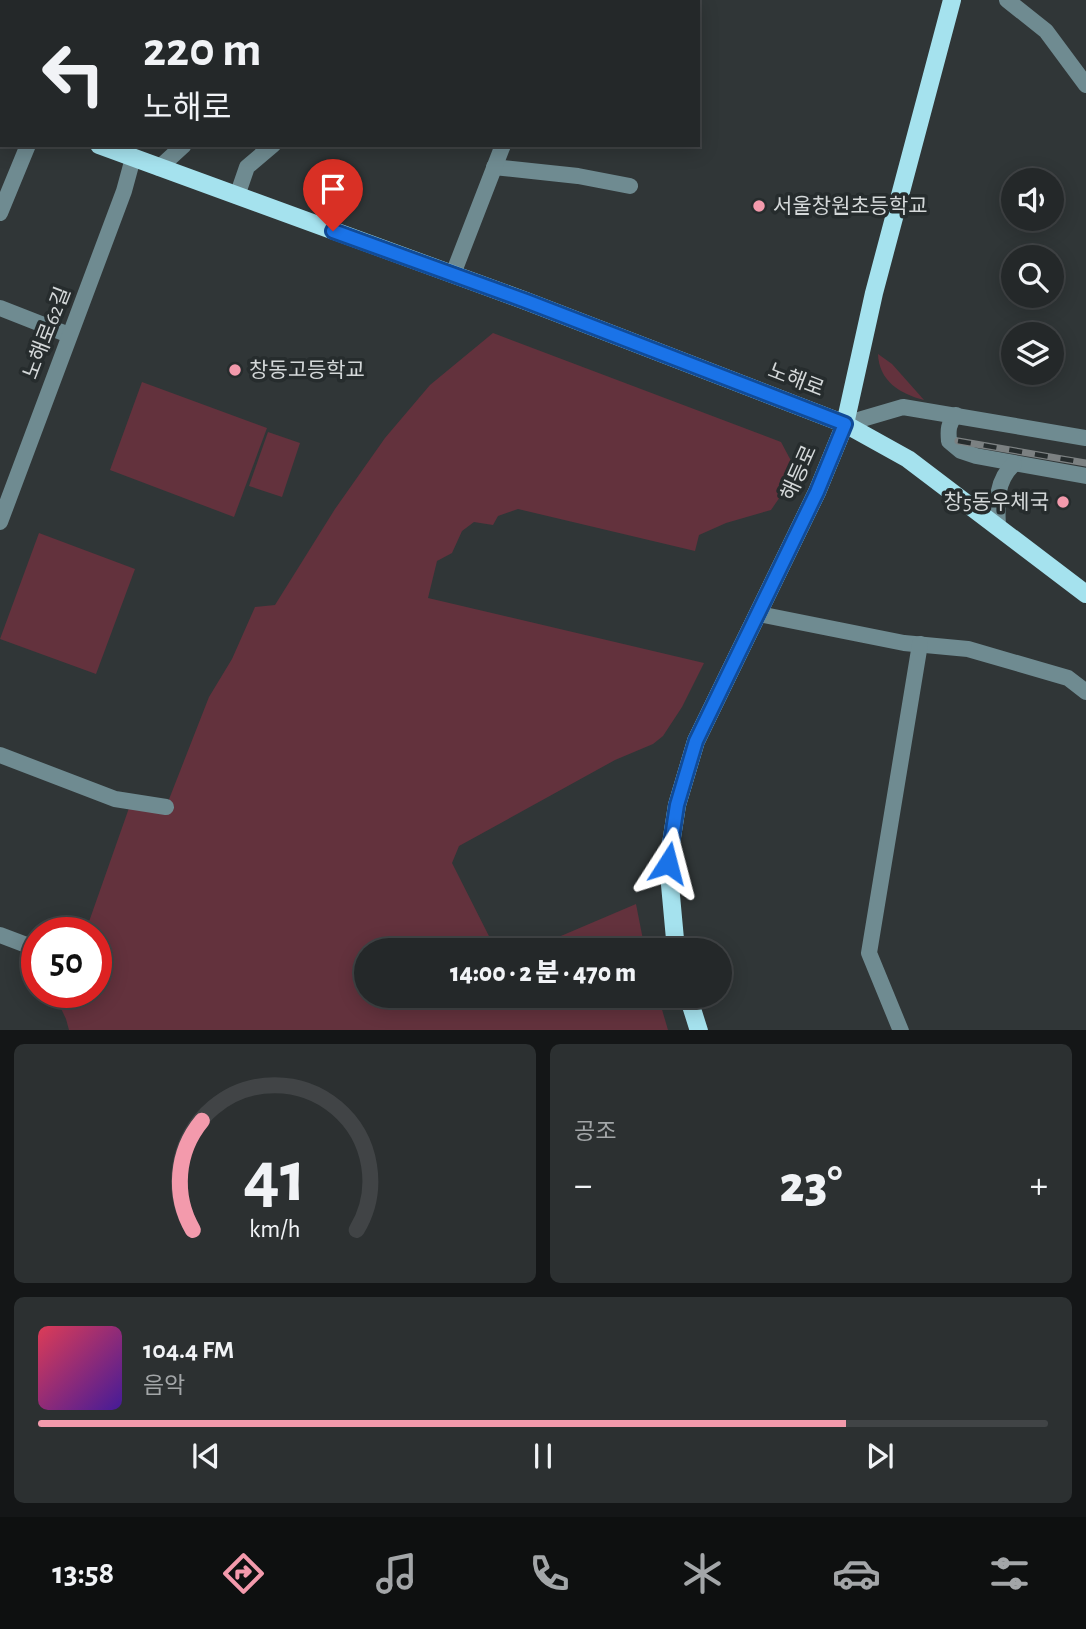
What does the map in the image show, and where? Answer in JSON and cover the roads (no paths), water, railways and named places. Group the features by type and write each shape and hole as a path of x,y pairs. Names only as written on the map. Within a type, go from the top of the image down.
{"main road":[{"name":"해등로","path":"675,938 668,863 677,805 696,741 817,492 845,424 874,293 952,0"},
{"name":"노해로","path":"104,147 453,274 845,424 908,459 1086,594"},
{"path":"692,1008 699,1030"}],"street":[{"path":"1007,0 1046,31 1086,85"},
{"path":"0,214 27,147"},
{"path":"159,168 182,147"},
{"path":"237,196 247,167 271,147"},
{"path":"453,274 502,147"},
{"name":"노해로62길","path":"0,523 134,158"},
{"path":"494,167 578,176 630,186"},
{"path":"0,309 69,335"},
{"path":"845,424 903,407 1086,438"},
{"path":"956,415 948,428 949,441 976,456 1086,476"},
{"path":"998,527 998,491 1006,473 1014,464"},
{"path":"759,614 920,644 968,649 1068,678 1086,692"},
{"path":"901,1030 869,953 920,644"},
{"path":"0,755 115,799 166,807"},
{"path":"0,935 21,943"}],"railway":[{"path":"958,441 1086,463"}],"place":[{"name":"서울창원초등학교","path":"759,206"},
{"name":"창동고등학교","path":"235,370"},
{"name":"창5동우체국","path":"1063,502"}]}
